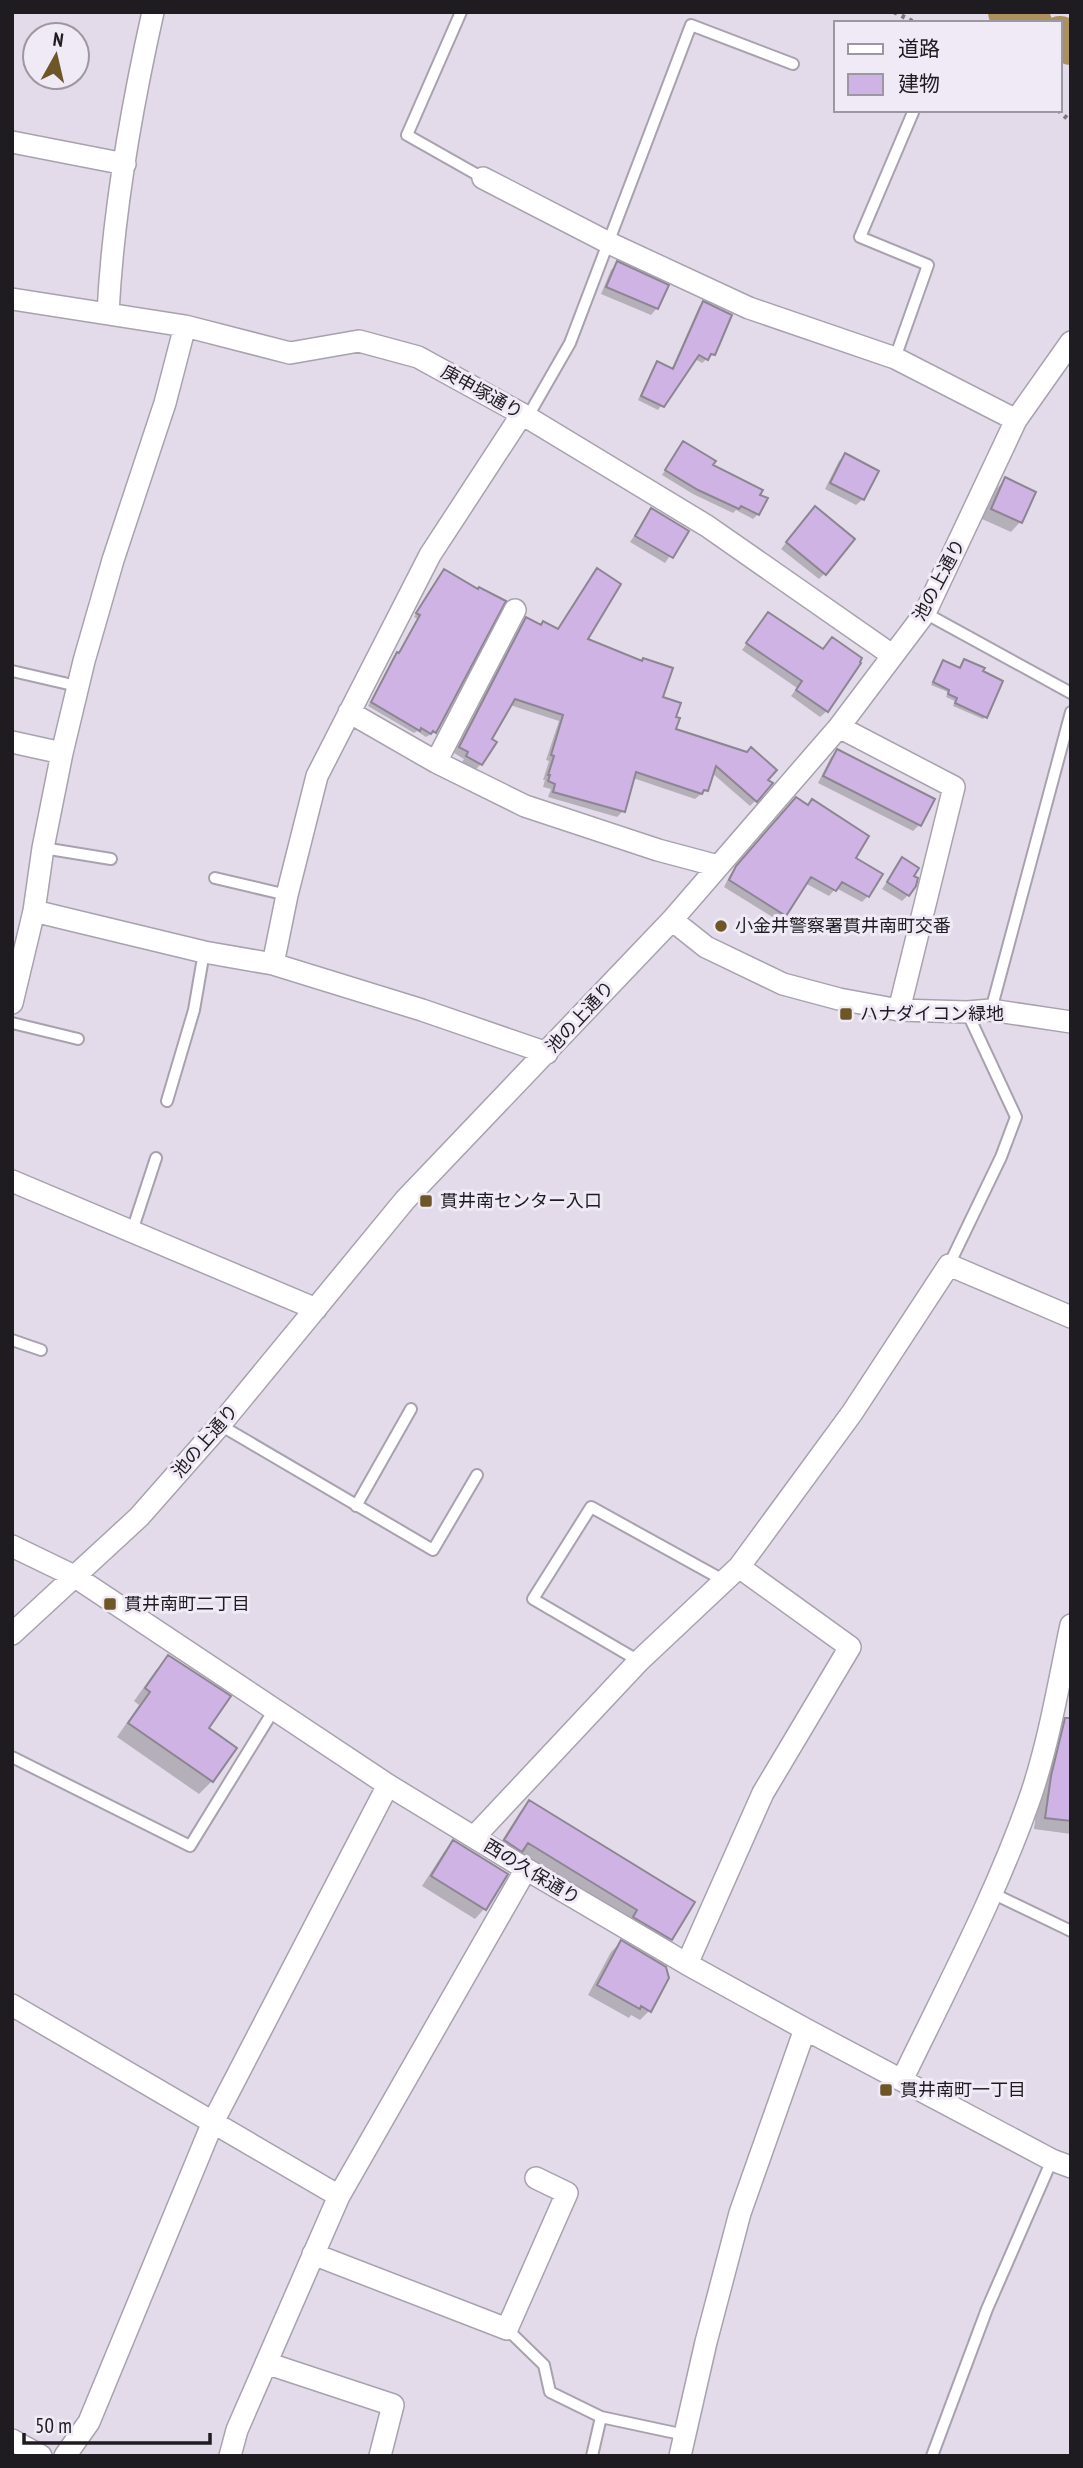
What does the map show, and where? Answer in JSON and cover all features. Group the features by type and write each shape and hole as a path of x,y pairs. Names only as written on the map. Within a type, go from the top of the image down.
{"street":[{"path":"108,313 110,271 125,164 153,12"},
{"path":"12,142 125,164"},
{"path":"483,178 608,243 749,309 895,358 1016,420"},
{"name":"庚申塚通り","path":"12,299 185,326 290,353 359,341 418,357 524,416 707,526 891,655"},
{"path":"12,1003 34,911 43,848 78,686 113,560 165,403 185,326"},
{"name":"池の上通り","path":"12,1634 139,1517 220,1424 405,1200 672,920 839,727 925,613 1016,420 1071,342"},
{"path":"273,964 317,776 430,555 524,416"},
{"path":"436,762 515,610"},
{"path":"349,712 436,762 525,806 658,850 718,866"},
{"path":"839,727 954,787 899,1010"},
{"path":"12,742 62,753"},
{"path":"34,911 204,952 273,964 422,1010 547,1053"},
{"path":"672,920 706,947 783,984 839,999 899,1010 990,1010 1071,1022"},
{"path":"12,1181 316,1309"},
{"path":"474,1837 639,1661 731,1574 852,1413 949,1265 1071,1317"},
{"name":"西の久保通り","path":"12,1546 74,1576 388,1785 687,1964 1061,2164"},
{"path":"687,1964 763,1793 850,1647 731,1574"},
{"path":"902,2080 992,1893 1032,1790 1053,1719 1071,1625"},
{"path":"65,2456 89,2422 214,2122 388,1785"},
{"path":"230,2456 237,2430 339,2196 526,1869"},
{"path":"12,2005 339,2196"},
{"path":"680,2456 740,2214 805,2029"},
{"path":"313,2254 507,2329 568,2193 536,2178"},
{"path":"266,2363 393,2405 380,2456"},
{"path":"12,2440 41,2456"}],"lane":[{"path":"461,12 407,135 483,178"},
{"path":"524,416 570,343 691,25 793,64"},
{"path":"895,358 928,265 860,237 913,112"},
{"path":"925,613 1071,693"},
{"path":"12,671 78,686"},
{"path":"990,1010 1071,712"},
{"path":"43,848 111,859"},
{"path":"215,878 287,895"},
{"path":"167,1101 194,1010 204,952"},
{"path":"949,1265 1001,1157 1016,1117 967,1012"},
{"path":"12,1023 78,1039"},
{"path":"132,1231 156,1158"},
{"path":"12,1340 41,1350"},
{"path":"356,1506 411,1409"},
{"path":"220,1424 433,1550 477,1475"},
{"path":"639,1661 533,1599 591,1507 731,1574"},
{"path":"12,1757 190,1846 275,1708"},
{"path":"992,1893 1071,1931"},
{"path":"932,2456 987,2309 1061,2164"},
{"path":"507,2329 544,2365 550,2392 601,2417 685,2435"},
{"path":"592,2456 601,2417"}],"path":[{"path":"894,12 912,21"}],"building":[{"path":"617,261 669,285 658,309 606,287"},
{"path":"703,301 732,315 715,355 711,354 708,360 699,355 664,407 641,396 657,361 673,369"},
{"path":"683,441 716,461 713,465 763,490 760,495 768,498 759,515 698,490 665,470"},
{"path":"845,453 879,471 864,500 830,483"},
{"path":"1005,477 1036,492 1022,523 991,509"},
{"path":"815,506 855,539 826,575 786,542"},
{"path":"651,508 689,531 673,558 635,536"},
{"path":"597,568 621,584 588,639 642,661 643,658 673,668 663,697 681,703 676,717 680,718 676,729 747,752 751,747 777,770 768,780 773,783 757,802 716,766 708,791 704,790 702,794 636,772 625,812 553,792 555,784 548,781 548,775 563,715 515,699 492,739 497,742 482,765 466,756 468,752 459,747 526,617 541,625 543,621 558,629"},
{"path":"444,569 478,589 479,587 506,601 436,733 433,731 431,734 421,728 420,731 371,702 420,615 416,613"},
{"path":"768,612 823,649 832,637 862,658 828,712 796,690 802,681 746,643"},
{"path":"964,659 985,668 983,671 1003,681 987,718 955,703 957,698 948,694 949,690 933,682 943,660 960,668"},
{"path":"837,749 935,799 921,826 823,776"},
{"path":"796,797 808,805 812,799 869,836 856,858 883,874 869,897 842,882 836,891 811,877 786,916 729,880 736,866"},
{"path":"902,857 919,868 914,876 918,878 916,886 909,896 887,882"},
{"path":"168,1655 231,1696 209,1728 237,1748 213,1782 128,1723 150,1692 145,1688"},
{"path":"1065,1718 1071,1718 1071,1821 1045,1818 1051,1776"},
{"path":"529,1800 695,1902 672,1940 633,1917 637,1910 528,1843 522,1852 504,1840"},
{"path":"453,1840 508,1874 486,1910 431,1876"},
{"path":"621,1940 666,1967 669,1978 651,2012 641,2006 640,2009 597,1985"}],"waterway":[{"path":"1010,12 1026,21"},
{"path":"1062,39 1071,43"}],"place":[{"name":"小金井警察署貫井南町交番","path":"721,926"},
{"name":"ハナダイコン緑地","path":"846,1014"},
{"name":"貫井南センター入口","path":"426,1201"},
{"name":"貫井南町二丁目","path":"110,1604"},
{"name":"貫井南町一丁目","path":"886,2090"}]}
